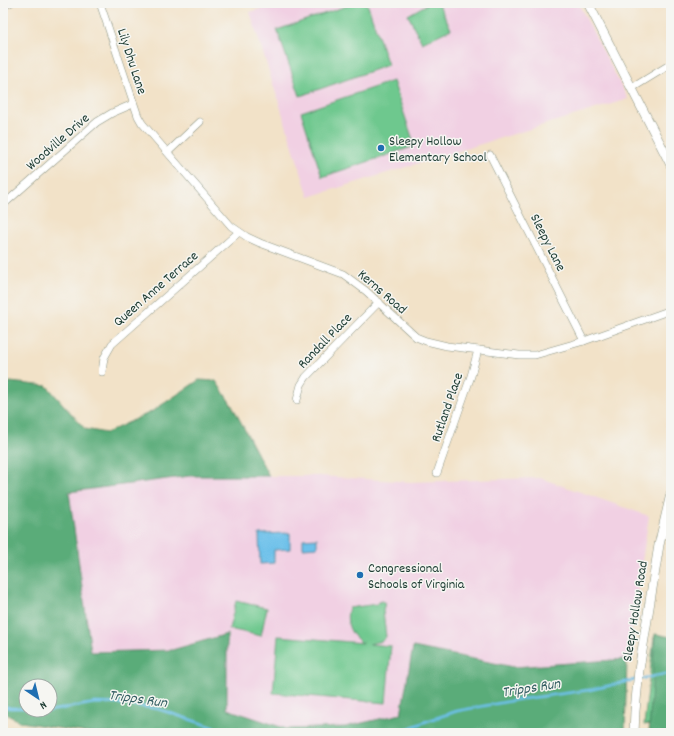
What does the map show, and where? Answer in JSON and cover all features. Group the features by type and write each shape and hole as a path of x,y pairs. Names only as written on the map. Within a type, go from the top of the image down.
{"main road":[{"path":"588,3 671,165"},
{"name":"Sleepy Hollow Road","path":"634,733 635,703 639,669 659,545 671,494"}],"street":[{"path":"3,6 10,3"},
{"name":"Lily Dhu Lane","path":"100,3 133,104"},
{"path":"632,88 671,64"},
{"name":"Kerns Road","path":"133,104 142,124 231,226 260,243 343,274 353,280 416,337 426,341 478,350 519,355 535,355 584,341 671,310"},
{"name":"Woodville Drive","path":"3,205 97,122 112,112 133,104"},
{"path":"168,152 200,122"},
{"name":"Sleepy Lane","path":"490,155 584,341"},
{"name":"Queen Anne Terrace","path":"102,372 104,358 112,344 239,232"},
{"name":"Randall Place","path":"297,400 301,385 306,377 378,302"},
{"name":"Rutland Place","path":"437,472 472,376 478,350"}],"shaded area":[{"name":"Sleepy Hollow Elementary School","path":"280,3 578,3 628,99 309,197 250,12"},
{"name":"Congressional Schools of Virginia","path":"190,476 320,476 411,482 540,478 649,516 627,659 514,667 414,647 401,714 345,727 287,729 227,710 226,634 172,650 91,652 69,492"}],"green space":[{"path":"355,3 367,3 388,65 300,96 277,30"},
{"path":"429,3 438,3 451,29 422,43 408,15"},
{"path":"393,81 415,146 322,177 301,112"},
{"path":"199,380 216,381 233,407 269,476 190,476 69,492 91,652 172,650 227,634 227,709 287,729 345,727 401,714 413,647 514,667 627,659 625,733 88,733 21,722 3,712 3,387 10,382 47,386 85,429 106,433 151,412"},
{"path":"236,601 267,608 261,636 229,629"},
{"path":"382,601 385,603 383,610 386,637 382,641 369,644 391,646 386,703 273,693 278,636 363,643 355,637 348,624 347,619 349,608 377,604"},
{"path":"655,634 671,637 671,733 649,733"},
{"path":"654,637 671,639 671,721 644,725"}],"water":[{"path":"290,533 290,549 274,550 274,563 260,564 259,534"},
{"path":"317,538 317,547 303,548 303,539"}],"waterway":[{"name":"Tripps Run","path":"640,679 671,673"},
{"name":"Tripps Run","path":"397,733 457,711 516,700 589,690 635,680"},
{"name":"Tripps Run","path":"58,709 95,703 124,704 158,709 231,733"},
{"name":"Tripps Run","path":"3,706 18,708"}],"place":[{"name":"Sleepy Hollow Elementary School","path":"381,148"},
{"name":"Congressional Schools of Virginia","path":"360,575"}]}
